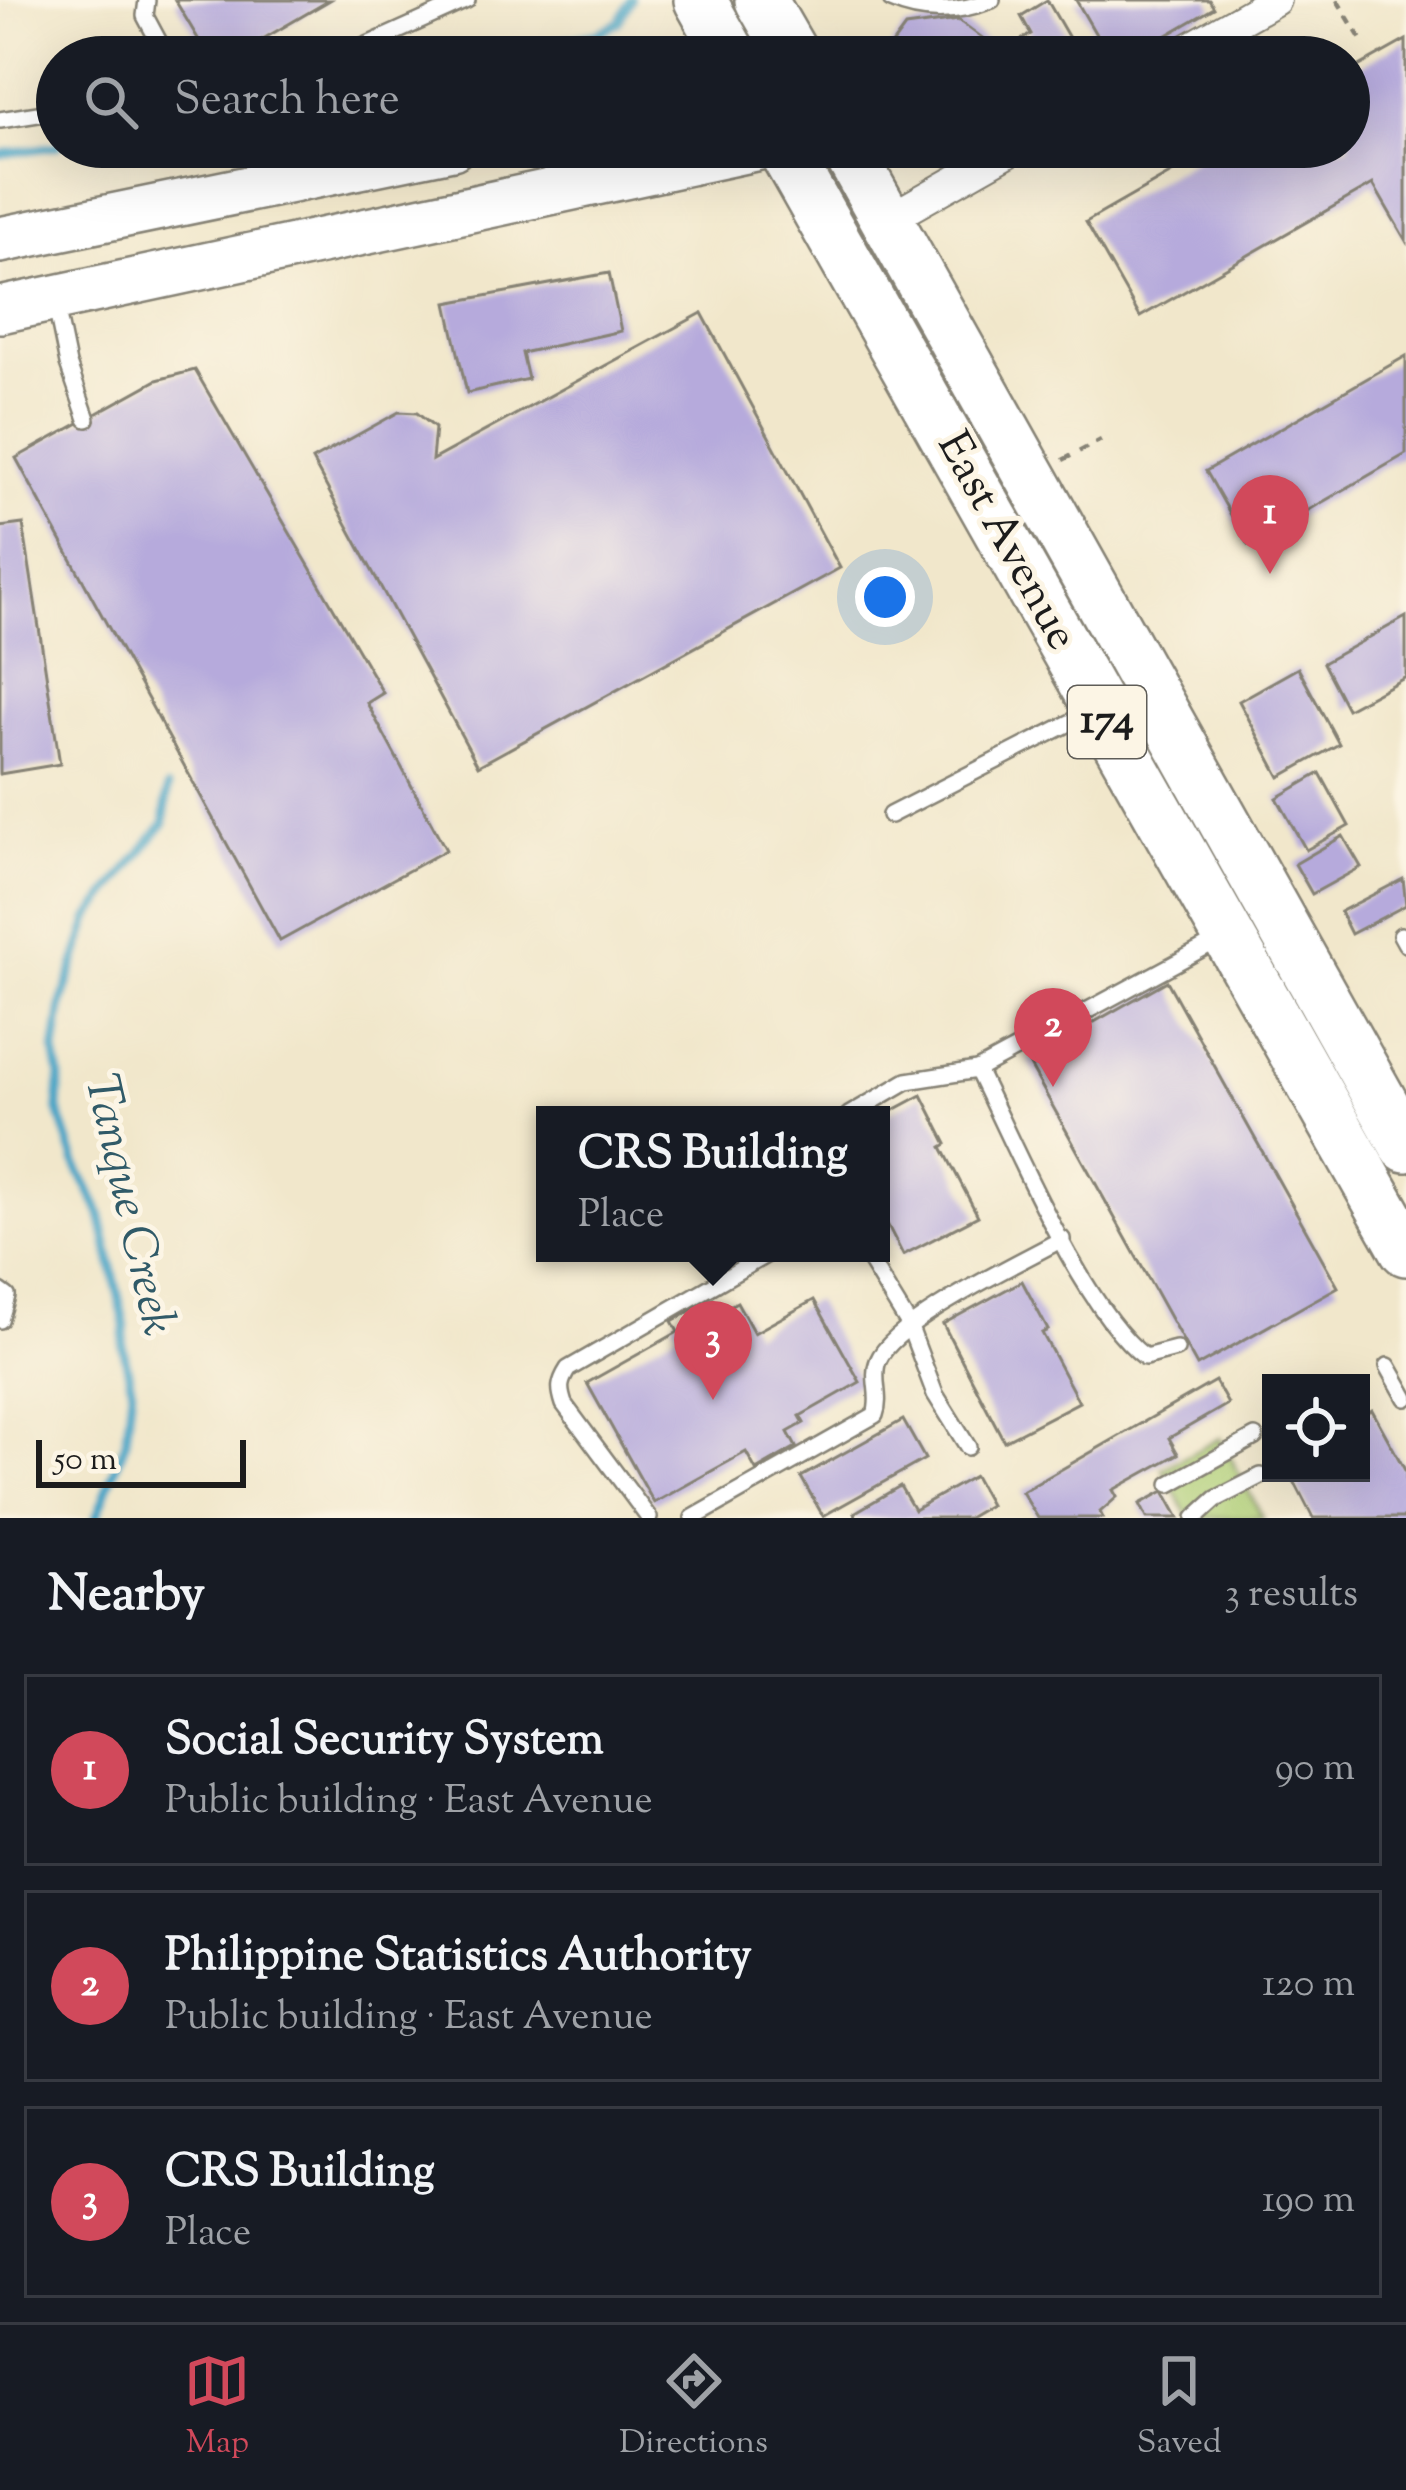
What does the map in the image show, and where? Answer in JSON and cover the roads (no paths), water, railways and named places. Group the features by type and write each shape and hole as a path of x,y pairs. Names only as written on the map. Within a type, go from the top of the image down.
{"main road":[{"path":"700,0 719,36"},
{"path":"0,211 216,168"},
{"path":"0,240 354,168"},
{"path":"0,310 661,168"},
{"name":"East Avenue","path":"794,168 1406,1250"},
{"name":"East Avenue","path":"858,168 1406,1146"},
{"path":"154,211 164,275"}],"street":[{"path":"1211,36 1275,0"},
{"path":"887,220 979,168"}],"lane":[{"path":"147,0 145,16 156,36"},
{"path":"387,36 467,0"},
{"path":"892,0 914,10 950,5 967,10 992,0"},
{"path":"0,120 36,114"},
{"path":"54,298 68,364 87,419"},
{"path":"890,815 1099,708"},
{"path":"864,1106 907,1081 977,1070 1197,955 1229,933"},
{"path":"977,1070 1062,1239 1114,1329 1145,1357 1176,1349"},
{"path":"693,1518 875,1415 880,1394 875,1368 880,1355 910,1325 1062,1239"},
{"path":"649,1518 564,1404 559,1387 562,1378 568,1369 753,1262"},
{"path":"871,1262 910,1325 934,1394 968,1447"},
{"path":"0,1291 7,1296 0,1320"},
{"path":"1388,1366 1406,1398"},
{"path":"1170,1484 1255,1436"},
{"path":"1195,1518 1216,1499 1261,1476"}],"waterway":[{"name":"Tanque Creek","path":"585,36 619,22 631,0"},
{"name":"Tanque Creek","path":"0,154 36,149"},
{"name":"Tanque Creek","path":"96,1518 126,1441 132,1389 123,1347 125,1325 100,1212 77,1167 58,1109 60,1076 55,1052 62,1003 90,917 164,823 168,788"}],"place":[{"name":"Social Security System","path":"1270,574"},
{"name":"Philippine Statistics Authority","path":"1053,1087"},
{"name":"CRS Building","path":"713,1400"}]}
